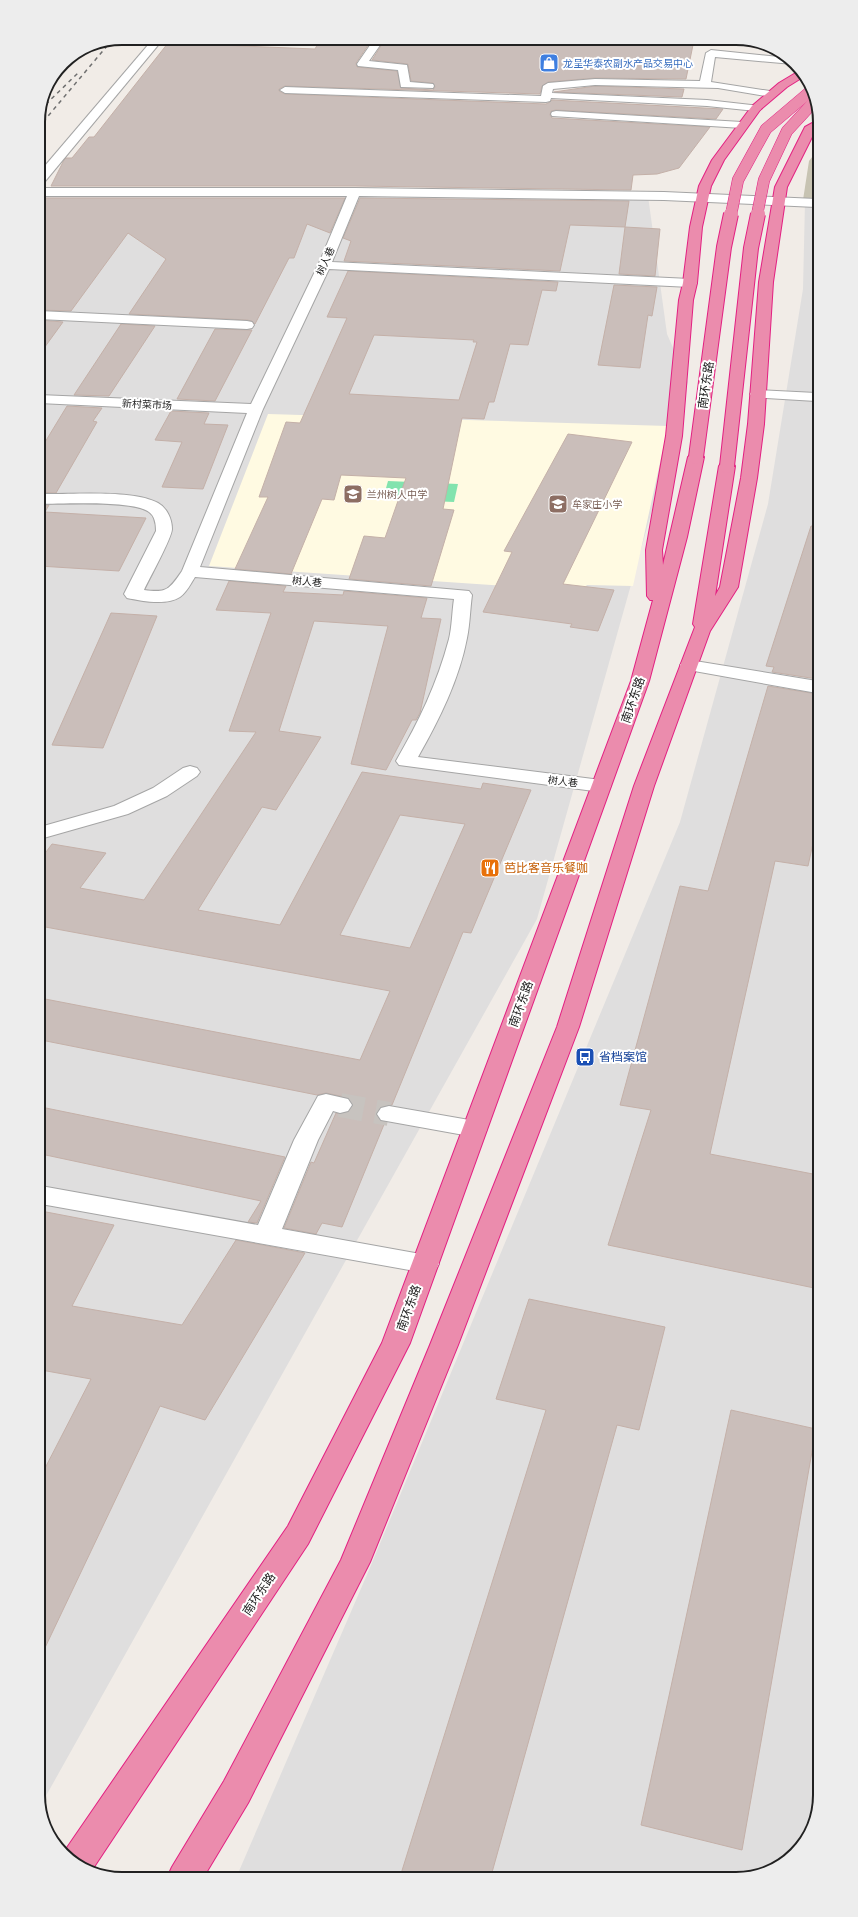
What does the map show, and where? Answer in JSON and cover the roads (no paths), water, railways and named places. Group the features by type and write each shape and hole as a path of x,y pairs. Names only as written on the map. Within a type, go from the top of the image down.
{"highway":[{"path":"658,614 654,550 674,436 686,300 690,282 696,227 704,192 718,160 742,125 756,108 783,84 798,76"},
{"name":"南环东路","path":"79,1859 298,1535 396,1343 640,681 679,537 696,457 724,248 738,180 766,129 807,93"},
{"path":"188,1872 236,1792 355,1562 444,1345 568,1028 644,786 701,631 714,541 728,466 751,248 764,180 787,131 811,107"},
{"path":"701,631 730,587 749,478 756,424 766,282 780,194 811,127 813,126"}],"street":[{"path":"45,174 153,45"},
{"path":"375,45 362,64 403,66 405,85 707,103 756,108"},
{"path":"705,85 711,50 781,60"},
{"path":"285,90 546,98 548,86 577,82 705,85 772,94"},
{"path":"556,114 742,125"},
{"path":"45,185 298,183 780,194"},
{"path":"45,192 704,192 724,186 780,194 813,202"},
{"name":"树人巷","path":"355,192 324,265 256,409 190,571 463,595 458,638 444,682 429,722 406,761 601,786"},
{"path":"324,265 690,282"},
{"path":"45,315 247,325"},
{"path":"757,394 813,397"},
{"name":"新村菜市场","path":"45,399 256,409"},
{"path":"45,499 137,501 153,506 164,519 164,531 133,594 159,596 172,594 190,571"},
{"path":"689,665 813,686"},
{"path":"45,832 121,810 160,792 190,772"},
{"path":"266,1236 306,1140 326,1102 340,1105"},
{"path":"389,1114 475,1129"},
{"path":"45,1196 426,1264"}],"tunnel":[{"path":"340,1105 389,1114"}],"railway":[{"path":"45,120 106,47"},
{"path":"48,102 79,72"}],"place":[{"name":"龙呈华泰农副水产品交易中心","path":"549,63"},
{"name":"兰州树人中学","path":"353,494"},
{"name":"牟家庄小学","path":"558,504"},
{"name":"芭比客音乐餐咖","path":"490,868"},
{"name":"省档案馆","path":"585,1057"}]}
